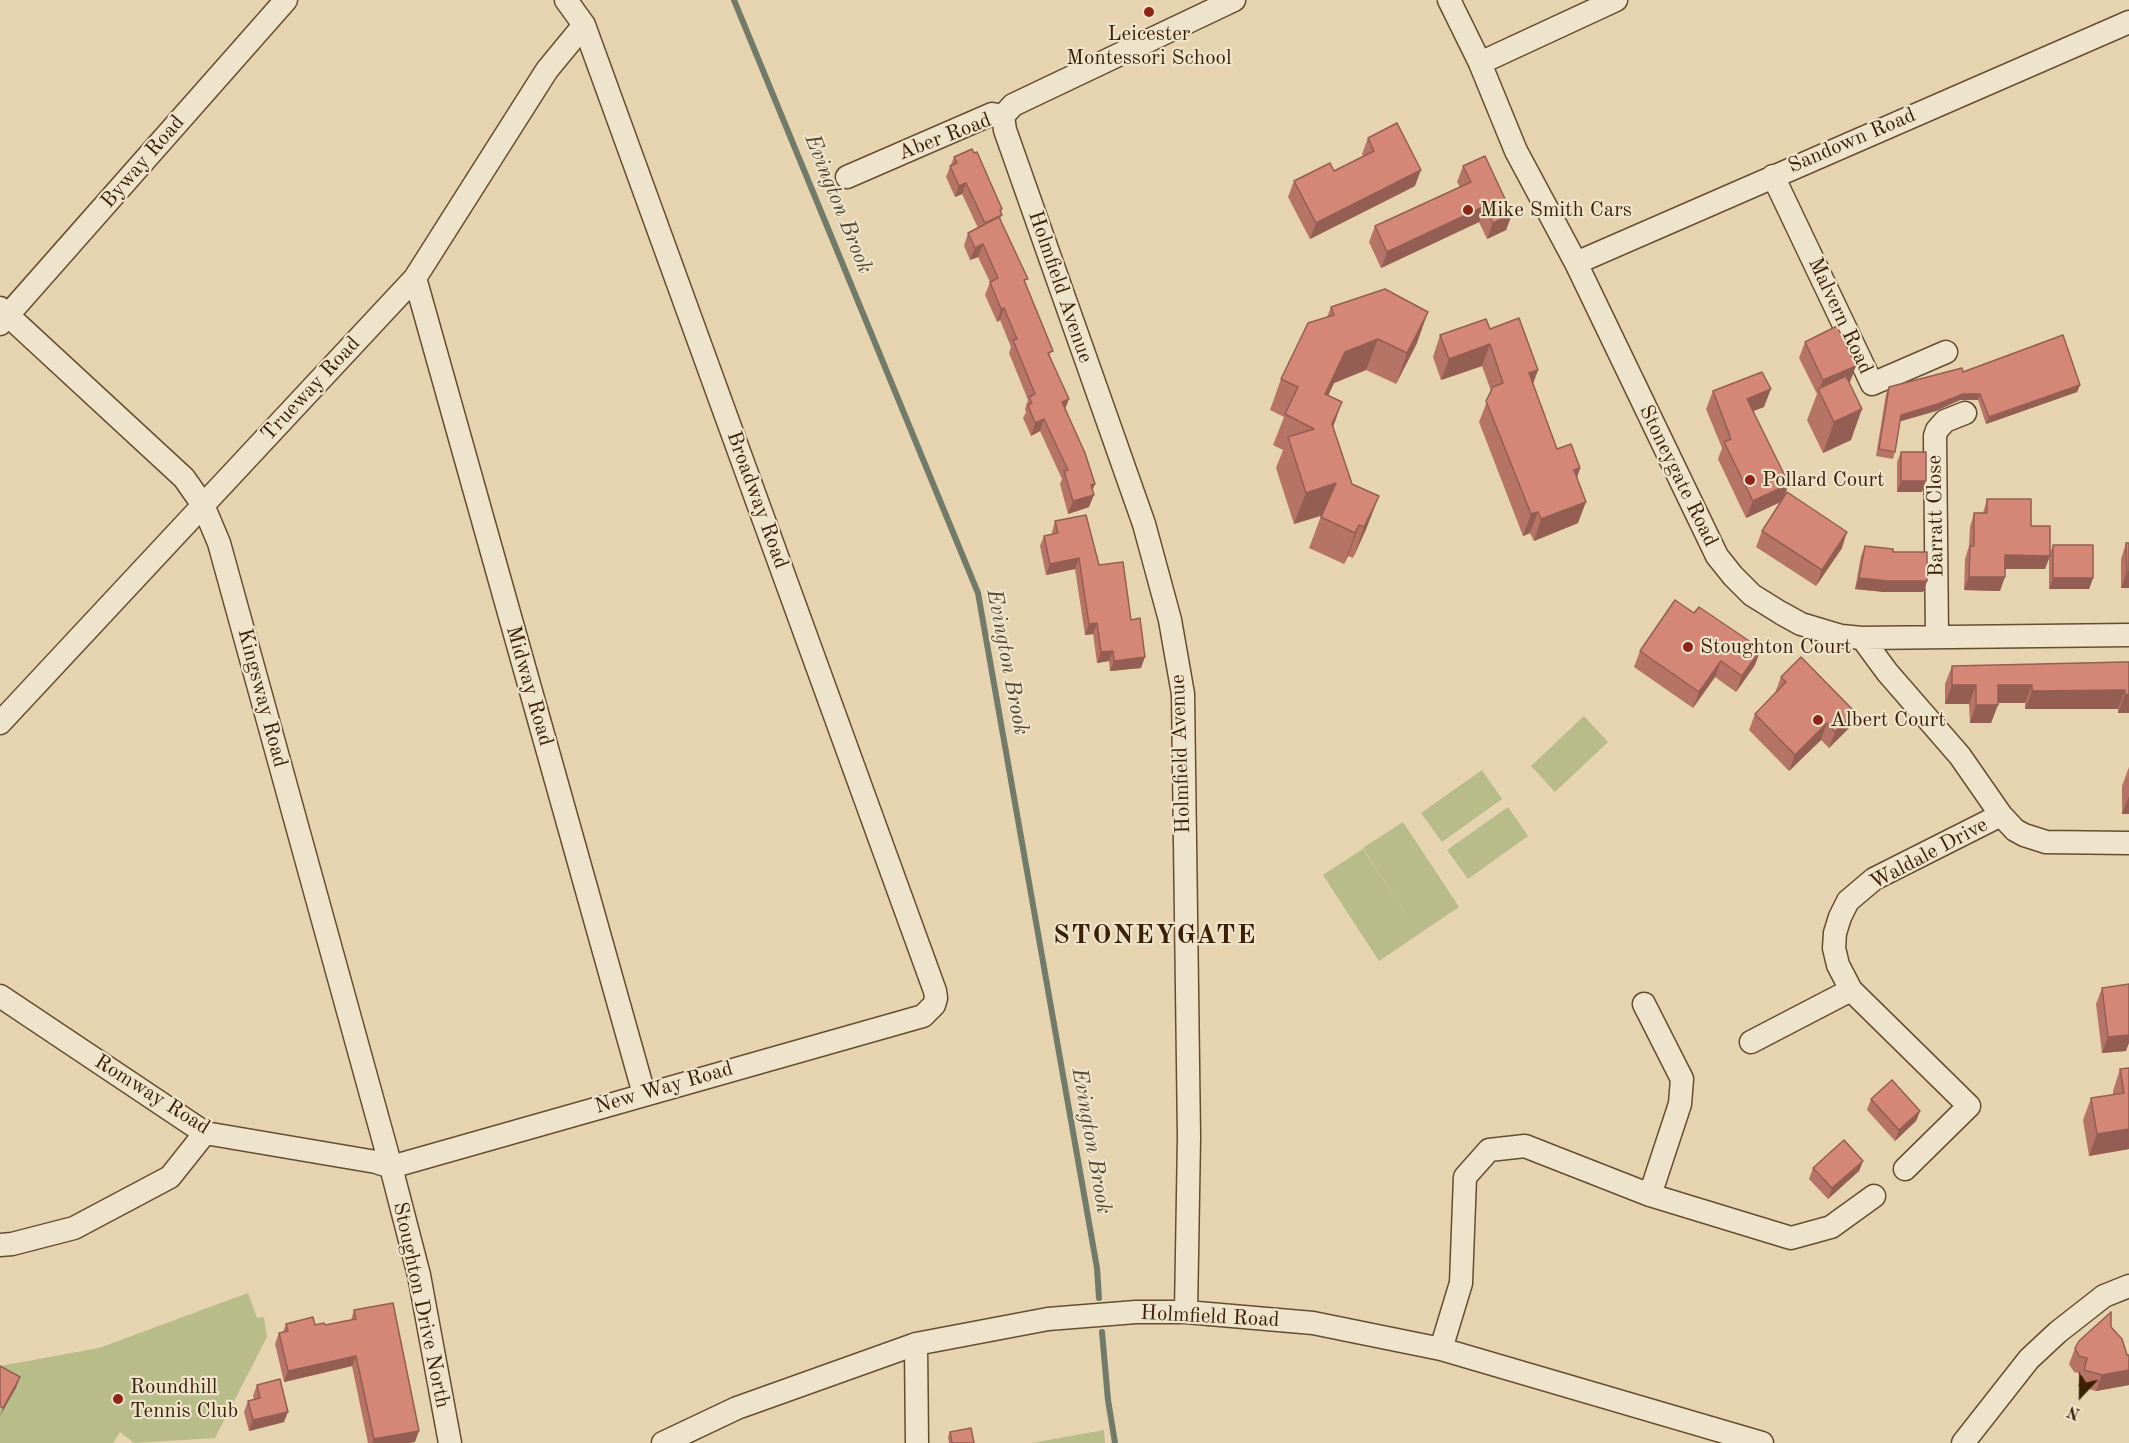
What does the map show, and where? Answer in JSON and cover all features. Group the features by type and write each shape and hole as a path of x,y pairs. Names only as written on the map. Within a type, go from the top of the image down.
{"street":[{"name":"Byway Road","path":"3,315 286,0"},
{"name":"Broadway Road","path":"566,0 584,25 935,991 934,1005"},
{"name":"Aber Road","path":"847,177 992,114 1003,116 1013,105 1234,0"},
{"name":"Stoneygate Road","path":"1449,0 1480,63 1516,151 1576,262 1717,556 1752,595 1781,613 1822,631 1862,638 2129,635"},
{"path":"1480,63 1616,0"},
{"name":"Sandown Road","path":"1576,262 2129,22"},
{"name":"Trueway Road","path":"0,723 415,278 547,70 584,25"},
{"name":"Holmfield Avenue","path":"1003,116 1005,130 1144,524 1170,620 1183,694 1189,1137 1186,1312"},
{"name":"Malvern Road","path":"1773,176 1872,384 1946,352"},
{"name":"Midway Road","path":"415,278 644,1094"},
{"name":"Kingsway Road","path":"3,315 184,478 203,505 219,543 391,1167"},
{"name":"Barratt Close","path":"1937,637 1935,436 1944,421 1965,413"},
{"path":"1862,638 1887,672 1960,756 2001,815 2015,830 2046,842 2129,843"},
{"name":"Waldale Drive","path":"1905,1169 1969,1106 1851,990 1838,965 1834,948 1834,933 1848,901 1874,879 2001,815"},
{"path":"1751,1042 1851,990"},
{"name":"Romway Road","path":"0,996 205,1133 376,1162 391,1167"},
{"path":"1644,1004 1682,1079 1680,1104 1650,1195"},
{"name":"New Way Road","path":"391,1167 923,1016 934,1005"},
{"path":"0,1245 74,1228 170,1177 205,1133"},
{"path":"1441,1349 1461,1283 1465,1177 1489,1150 1525,1146 1650,1195 1791,1238 1831,1227 1874,1196"},
{"name":"Stoughton Drive North","path":"391,1167 419,1275 450,1443"},
{"path":"1963,1443 2029,1359 2058,1332 2104,1296 2129,1286"},
{"name":"Holmfield Road","path":"663,1443 737,1408 916,1344 1048,1319 1136,1312 1186,1312 1313,1323 1441,1349 1762,1443"},
{"path":"916,1344 917,1443"}],"green space":[{"path":"1584,716 1608,742 1555,792 1531,766"},
{"path":"1482,770 1502,799 1442,842 1421,813"},
{"path":"1508,807 1528,836 1468,879 1447,850"},
{"path":"1403,822 1459,907 1419,934 1363,848"},
{"path":"1363,849 1419,934 1379,961 1323,875"},
{"name":"Roundhill Tennis Club","path":"248,1293 257,1318 264,1317 267,1337 215,1438 134,1443 120,1432 113,1443 0,1443 0,1366 99,1348"},
{"path":"1104,1430 1105,1443 1032,1443"}],"building":[{"path":"1397,123 1421,170 1316,223 1294,181 1330,163 1334,171 1374,151 1368,138"},
{"path":"972,149 974,153 977,152 1002,209 1000,210 1002,215 985,223 966,183 959,186 950,166 957,163 954,157"},
{"path":"1485,156 1512,214 1493,223 1485,206 1387,252 1375,226 1471,182 1463,166"},
{"path":"999,217 1028,279 1024,280 1053,351 1048,353 1069,399 1062,402 1085,453 1095,484 1091,485 1094,495 1073,501 1064,471 1068,470 1044,419 1035,423 1028,405 1032,403 1029,397 1035,394 1013,340 1017,339 990,282 998,278 983,244 975,248 968,233"},
{"path":"1385,289 1428,312 1407,353 1378,339 1345,352 1325,394 1342,402 1332,424 1352,484 1379,496 1364,527 1359,525 1355,533 1321,517 1336,483 1306,493 1288,437 1314,429 1285,414 1298,387 1281,379 1308,323 1334,315 1331,307"},
{"path":"1519,318 1538,370 1529,373 1557,449 1571,444 1580,468 1574,470 1586,502 1541,519 1538,512 1531,514 1486,401 1493,387 1503,383 1490,344 1449,359 1440,335 1486,319 1490,329"},
{"path":"1837,326 1856,366 1823,380 1805,342"},
{"path":"2063,335 2080,385 1989,417 1980,394 1963,394 1901,415 1895,452 1879,449 1889,387 1962,368 1963,372"},
{"path":"1762,372 1771,389 1747,399 1789,484 1753,501 1724,442 1731,439 1713,391"},
{"path":"1846,376 1862,409 1834,422 1818,389"},
{"path":"1901,452 1926,452 1926,481 1901,481"},
{"path":"1787,492 1847,532 1822,570 1762,531"},
{"path":"1987,499 2031,499 2031,526 2050,526 2050,556 2005,555 2005,577 1969,577 1970,546 1974,546 1974,513 1987,513"},
{"path":"1086,515 1099,565 1123,562 1131,620 1140,618 1145,657 1114,661 1113,651 1101,652 1097,623 1089,624 1079,558 1050,564 1044,536 1058,533 1055,521"},
{"path":"2126,543 2129,543 2129,572 2127,572"},
{"path":"2053,545 2093,545 2093,578 2053,578"},
{"path":"1865,546 1893,549 1893,552 1927,552 1927,581 1859,578"},
{"name":"Stoughton Court","path":"1675,600 1694,613 1699,607 1761,649 1742,676 1721,661 1699,692 1640,651"},
{"path":"1801,657 1855,712 1835,732 1827,723 1795,755 1755,714 1786,682 1781,677"},
{"path":"2129,662 2129,695 2125,694 2125,690 2032,691 2032,685 1998,685 1998,705 1976,705 1976,685 1952,685 1952,666"},
{"path":"2129,984 2129,1035 2108,1037 2102,988"},
{"path":"2129,1068 2129,1129 2097,1134 2091,1098 2124,1093 2120,1069"},
{"path":"1892,1080 1920,1111 1899,1130 1871,1099"},
{"path":"1844,1140 1863,1161 1832,1188 1813,1168"},
{"path":"393,1303 419,1431 374,1439 356,1356 288,1371 279,1333 288,1331 286,1324 313,1317 315,1325 356,1319 354,1310"},
{"path":"2111,1312 2111,1327 2122,1339 2127,1355 2129,1355 2129,1370 2102,1375 2084,1370 2087,1358 2079,1356 2075,1348 2079,1341"},
{"path":"0,1366 20,1377 3,1408 0,1406"},
{"path":"280,1379 288,1412 253,1420 248,1401 260,1398 257,1385"},
{"path":"971,1428 974,1443 952,1443 950,1432"}],"waterway":[{"name":"Evington Brook","path":"734,0 978,593 1097,1268 1099,1298"},
{"name":"Evington Brook","path":"1102,1332 1108,1400 1115,1443"}],"place":[{"name":"Leicester Montessori School","path":"1149,12"},
{"name":"Mike Smith Cars","path":"1468,210"},
{"name":"Pollard Court","path":"1750,480"},
{"name":"Stoughton Court","path":"1688,647"},
{"name":"Albert Court","path":"1818,720"},
{"name":"Roundhill Tennis Club","path":"118,1399"}],"district":[{"name":"STONEYGATE","path":"1155,936"}]}
